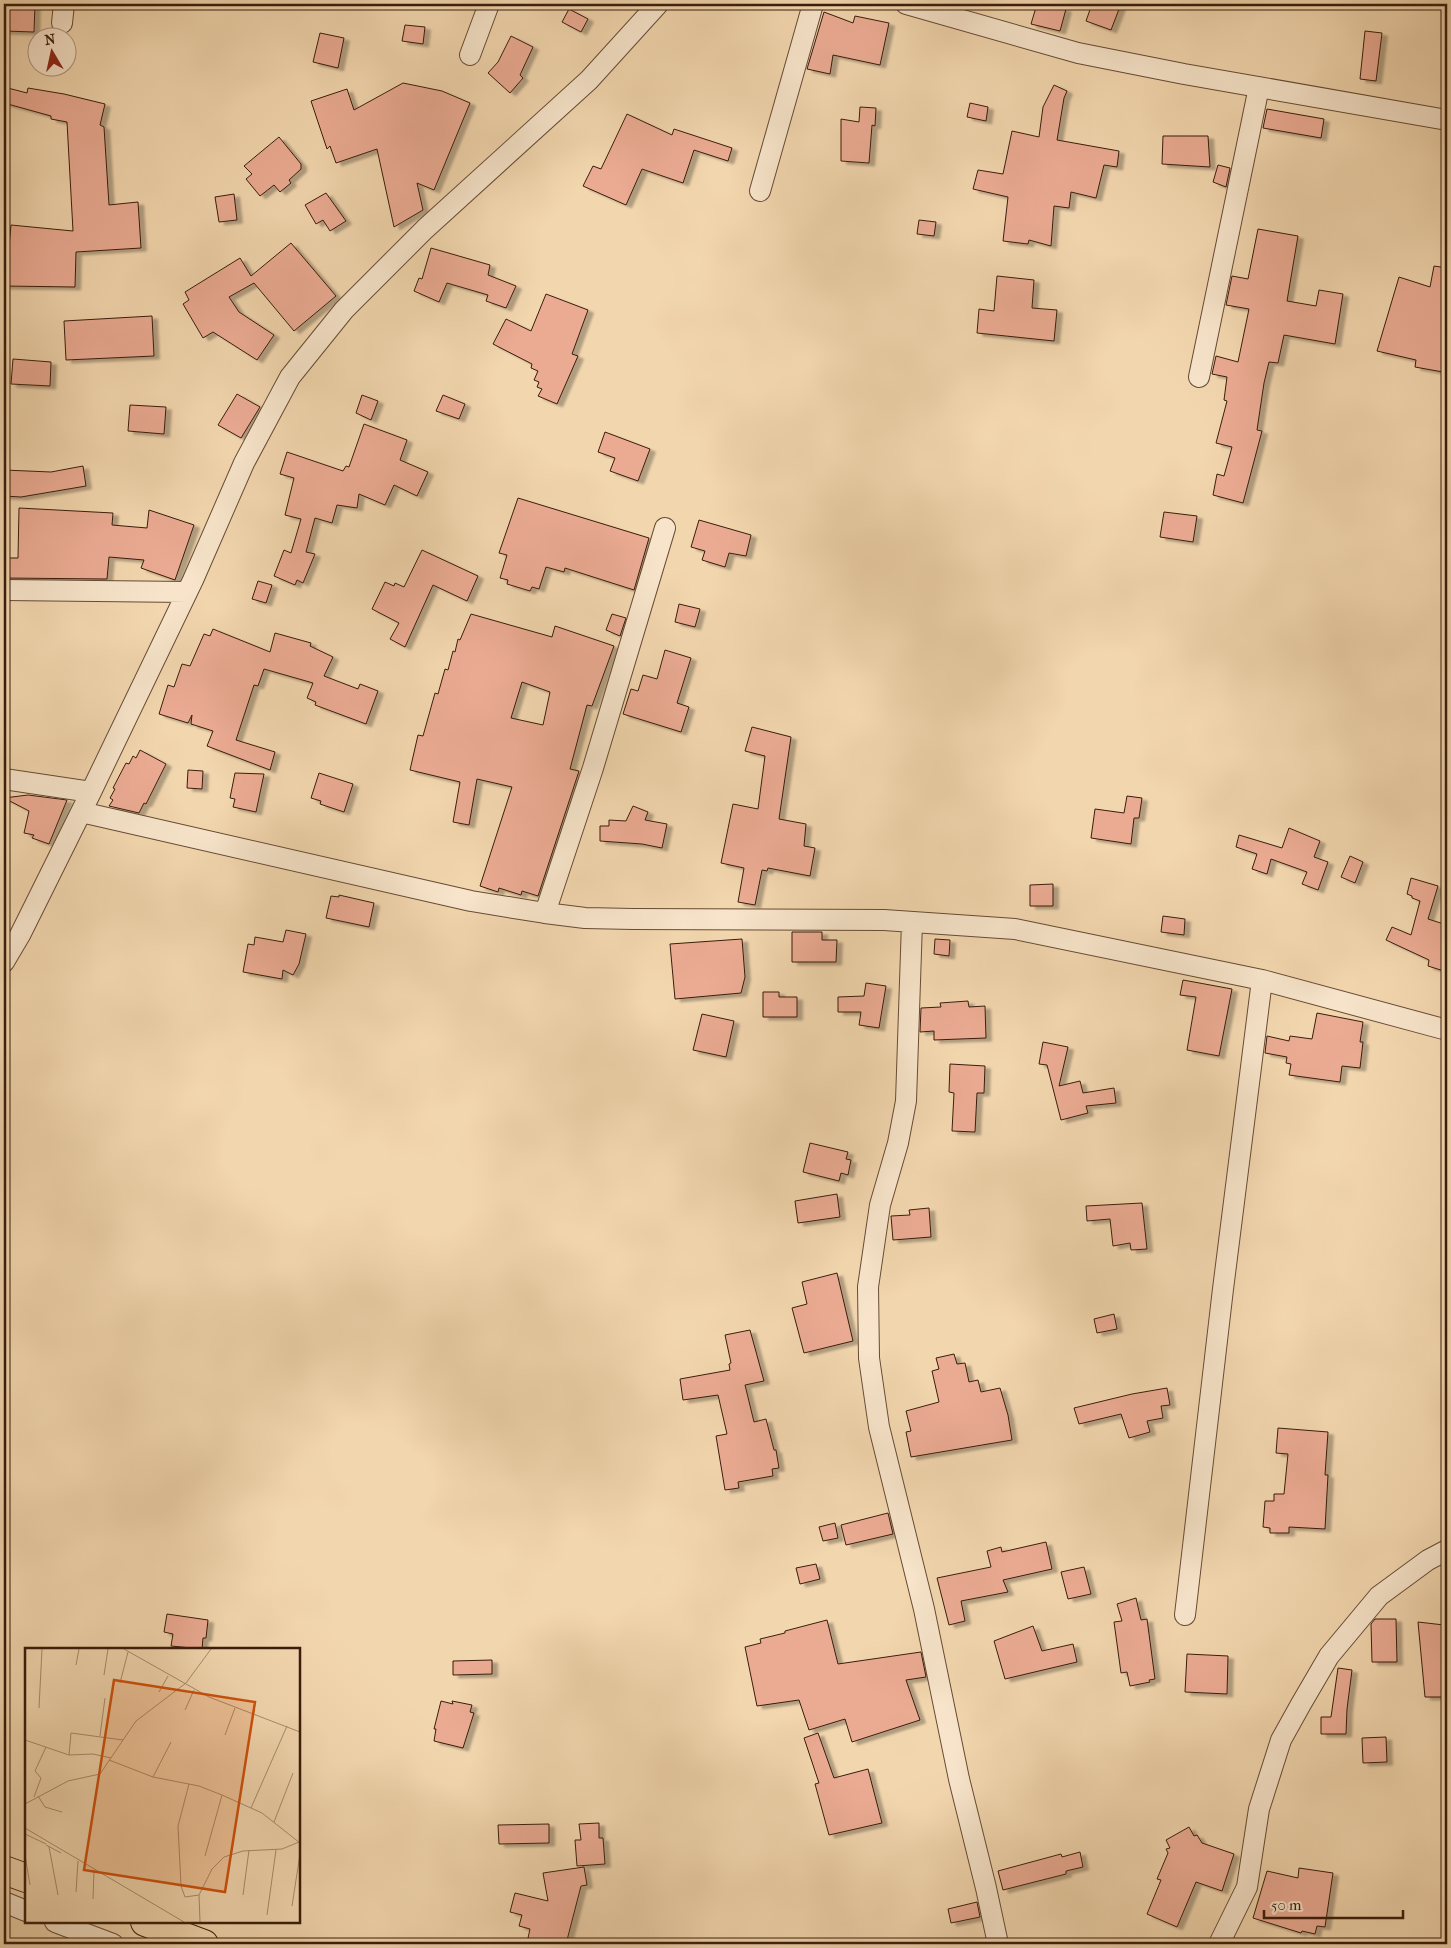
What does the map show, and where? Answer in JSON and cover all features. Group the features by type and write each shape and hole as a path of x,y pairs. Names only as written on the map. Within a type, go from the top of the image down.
{"highway":[{"path":"4,1870 25,1878"},
{"path":"148,1923 204,1944"}],"street":[{"path":"470,55 489,4"},
{"path":"4,962 20,936 91,792 187,592 244,463 290,377 351,303 425,229 588,80 658,4"},
{"path":"760,191 813,4"},
{"path":"906,4 1078,53 1447,120"},
{"path":"1199,377 1259,87"},
{"path":"545,914 593,768 665,528"},
{"path":"4,590 187,592"},
{"path":"4,779 91,792"},
{"path":"81,812 471,900 545,914 585,918 633,919 884,920 1015,929 1262,980 1447,1030"},
{"path":"912,922 906,1101 898,1143 878,1214 868,1287 869,1358 879,1427 924,1609 959,1779 998,1944"},
{"path":"1185,1615 1223,1289 1262,980"},
{"path":"1219,1944 1247,1887 1259,1809 1281,1740 1301,1704 1329,1656 1379,1596 1428,1560 1447,1550"},
{"path":"4,1902 25,1911"},
{"path":"57,1923 104,1942"}],"building":[{"path":"4,4 35,4 34,28 28,28 28,32 4,31"},
{"path":"1037,4 1048,4 1066,9 1060,31 1031,24"},
{"path":"1092,4 1121,4 1111,30 1086,21"},
{"path":"569,9 588,19 581,32 562,22"},
{"path":"824,12 853,23 855,16 889,23 880,65 833,55 830,74 807,69"},
{"path":"405,25 425,27 423,44 402,41"},
{"path":"1365,31 1382,33 1376,81 1360,79"},
{"path":"320,33 344,38 338,68 313,62"},
{"path":"511,36 533,47 520,75 523,78 510,93 488,73 498,62"},
{"path":"403,83 442,91 470,103 434,190 417,183 423,210 394,227 377,149 336,163 330,146 327,149 311,101 347,89 354,110"},
{"path":"1054,85 1067,91 1064,98 1057,140 1119,151 1117,167 1104,165 1096,198 1071,192 1069,208 1054,206 1051,246 1029,240 1028,244 1003,241 1008,197 973,189 978,170 1003,174 1012,131 1039,137 1043,107"},
{"path":"4,87 27,93 28,88 64,94 105,104 100,125 104,127 109,205 138,202 141,248 76,252 75,287 4,286 4,257 8,257 11,225 73,231 67,122 51,119 51,116 4,103"},
{"path":"970,103 988,107 986,121 967,117"},
{"path":"860,107 876,108 875,126 872,125 869,163 841,161 841,119 859,122"},
{"path":"1267,109 1324,119 1321,138 1263,128"},
{"path":"627,114 672,135 674,129 732,148 728,161 694,150 683,183 642,169 626,205 583,186 593,166 601,169"},
{"path":"1163,136 1208,136 1210,167 1162,164"},
{"path":"279,137 301,164 301,169 289,180 291,183 280,192 274,185 260,196 246,179 252,174 244,166"},
{"path":"1218,165 1230,168 1226,187 1213,182"},
{"path":"326,193 346,221 330,231 323,220 316,224 305,205"},
{"path":"234,194 237,220 219,222 215,197"},
{"path":"919,220 936,222 934,236 917,234"},
{"path":"1258,229 1298,236 1287,301 1316,306 1319,290 1343,294 1335,344 1284,335 1278,363 1269,362 1257,430 1262,431 1243,503 1213,495 1217,474 1224,476 1232,447 1216,443 1227,401 1224,400 1227,377 1212,374 1216,356 1238,362 1249,309 1226,305 1232,276 1248,279"},
{"path":"291,243 336,296 294,331 254,283 229,297 239,312 274,335 257,360 213,332 203,338 183,304 189,300 185,292 240,258 251,276"},
{"path":"431,248 490,265 488,275 516,286 506,308 486,301 488,295 447,283 439,302 414,291 419,278 422,279"},
{"path":"1434,266 1447,268 1447,349 1443,372 1415,367 1416,360 1377,351 1399,277 1430,287"},
{"path":"997,276 1034,280 1032,308 1057,310 1054,341 977,333 979,309 994,311"},
{"path":"546,294 588,310 572,354 578,356 557,404 538,396 542,389 537,387 539,382 534,380 538,371 531,368 532,364 493,344 506,319 531,331"},
{"path":"152,316 154,356 66,360 64,321"},
{"path":"13,359 51,362 50,386 11,384"},
{"path":"237,394 260,407 241,438 218,425"},
{"path":"362,395 378,401 371,420 356,413"},
{"path":"443,395 465,404 459,419 436,411"},
{"path":"130,405 166,407 164,434 128,431"},
{"path":"364,424 407,440 400,460 428,472 417,496 394,485 385,505 359,494 357,508 337,505 332,523 315,518 306,552 315,554 303,583 297,580 295,585 274,576 284,550 291,553 301,519 285,515 294,478 280,474 287,452 343,471 346,466 349,467"},
{"path":"605,432 650,449 638,481 610,471 615,458 598,452"},
{"path":"83,466 86,486 21,497 4,496 4,470 51,472"},
{"path":"518,498 649,538 634,590 565,568 564,572 546,567 539,589 532,587 530,591 507,584 508,580 500,578 507,555 499,553"},
{"path":"19,508 113,513 112,525 147,528 149,510 194,525 175,580 141,568 144,560 109,557 107,579 4,578 4,558 18,558"},
{"path":"1164,512 1197,516 1193,542 1160,537"},
{"path":"699,520 751,535 746,556 729,553 725,567 702,560 705,551 691,547"},
{"path":"422,550 478,576 467,601 433,585 405,647 390,639 399,623 372,609 385,582 394,586 395,583 404,587"},
{"path":"258,581 272,585 266,603 252,599"},
{"path":"679,604 700,609 695,627 675,622"},
{"path":"471,614 552,637 555,626 614,646 592,706 587,705 570,769 579,771 538,896 522,891 521,895 499,888 498,892 480,886 512,787 477,779 469,825 453,822 460,782 410,770 418,735 423,736 435,693 438,694 445,669 448,670 453,651 455,652 458,639 460,640","holes":["522,682 550,692 543,725 511,718"]},
{"path":"612,614 626,618 620,636 606,630"},
{"path":"213,629 270,652 275,633 311,643 310,646 333,657 324,676 358,689 360,684 378,691 366,724 315,705 316,702 307,698 313,683 264,669 258,686 254,685 236,740 275,752 270,770 207,746 213,731 191,724 192,715 188,723 159,714 168,685 174,687 182,664 190,666 204,634 210,636"},
{"path":"665,650 691,658 677,703 689,707 681,732 623,714 631,689 638,691 643,675 657,679"},
{"path":"752,727 791,737 779,819 806,824 804,846 815,848 810,876 768,868 767,871 762,870 755,905 738,902 744,868 721,863 733,804 758,809 765,756 745,751"},
{"path":"140,750 166,764 146,804 144,803 139,813 109,806 113,800 110,798 115,789 113,788 126,763 129,764 133,756 136,758"},
{"path":"188,770 203,771 202,789 187,788"},
{"path":"235,773 264,774 256,812 233,807 235,799 230,798"},
{"path":"319,773 353,784 344,812 320,804 321,801 311,798"},
{"path":"28,795 67,800 49,844 32,838 34,835 24,833 29,811 4,798"},
{"path":"1127,796 1142,798 1139,818 1134,818 1131,844 1091,838 1095,809 1124,813"},
{"path":"633,806 648,812 645,820 667,824 662,848 642,844 600,841 600,826 609,826 609,820 626,821"},
{"path":"1289,828 1320,841 1314,857 1328,862 1318,890 1302,884 1307,872 1271,859 1267,874 1252,869 1257,854 1236,847 1239,835 1282,848"},
{"path":"1350,856 1363,862 1355,883 1341,877"},
{"path":"1411,878 1438,886 1428,919 1447,925 1447,972 1428,966 1429,960 1386,940 1392,927 1411,935 1420,901 1407,894"},
{"path":"1053,884 1053,906 1030,906 1030,885"},
{"path":"339,895 374,903 369,927 326,918 331,896 339,897"},
{"path":"1163,916 1185,919 1184,935 1161,932"},
{"path":"286,930 306,934 299,964 293,975 283,970 282,979 243,972 248,944 254,945 255,937 283,942"},
{"path":"792,932 822,932 822,940 837,940 836,962 792,962"},
{"path":"742,939 745,977 741,993 675,999 670,944"},
{"path":"935,939 950,940 949,956 934,954"},
{"path":"1183,980 1232,989 1219,1056 1187,1050 1196,997 1180,995"},
{"path":"866,983 886,986 879,1028 859,1025 861,1012 838,1012 838,997 864,996"},
{"path":"763,992 779,992 779,997 797,997 797,1017 763,1017"},
{"path":"968,1001 969,1007 985,1006 986,1038 934,1040 934,1031 920,1032 921,1008 941,1007 940,1003"},
{"path":"1317,1013 1363,1022 1360,1042 1363,1042 1360,1068 1342,1066 1340,1082 1289,1075 1291,1064 1286,1063 1287,1057 1265,1053 1267,1036 1289,1041 1290,1036 1312,1039"},
{"path":"702,1014 734,1021 726,1057 693,1050"},
{"path":"1043,1042 1068,1047 1059,1086 1080,1081 1083,1093 1114,1088 1116,1103 1086,1106 1088,1113 1061,1120 1047,1065 1039,1064"},
{"path":"950,1064 985,1066 984,1093 977,1093 975,1132 952,1131 954,1093 949,1092"},
{"path":"810,1143 848,1152 846,1159 851,1160 848,1175 841,1173 839,1181 803,1172"},
{"path":"837,1194 840,1217 798,1223 795,1201"},
{"path":"1142,1203 1147,1249 1131,1250 1130,1243 1113,1246 1110,1219 1087,1221 1086,1206"},
{"path":"929,1208 931,1237 893,1240 891,1216 910,1215 909,1210"},
{"path":"837,1273 853,1341 804,1353 792,1308 807,1304 802,1282"},
{"path":"1114,1314 1117,1329 1097,1333 1094,1319"},
{"path":"750,1330 764,1381 745,1385 754,1422 766,1419 774,1450 776,1450 779,1468 772,1469 773,1476 738,1482 739,1488 725,1490 716,1436 727,1434 718,1395 683,1400 680,1379 730,1370 729,1364 731,1363 725,1335"},
{"path":"954,1354 957,1364 965,1363 969,1382 978,1380 981,1392 1000,1388 1008,1415 1012,1440 911,1457 906,1432 911,1431 906,1411 939,1402 932,1371 939,1369 936,1358"},
{"path":"1167,1388 1170,1405 1161,1406 1163,1418 1147,1421 1150,1432 1129,1438 1121,1414 1079,1424 1074,1408 1132,1394"},
{"path":"1278,1428 1328,1432 1325,1475 1328,1475 1325,1529 1289,1527 1289,1533 1270,1533 1270,1528 1263,1527 1265,1501 1274,1501 1274,1494 1284,1494 1288,1454 1276,1453"},
{"path":"888,1513 893,1534 846,1545 841,1525"},
{"path":"835,1523 838,1538 823,1541 819,1527"},
{"path":"1046,1542 1052,1569 1003,1580 1008,1592 961,1601 965,1621 949,1625 937,1578 991,1567 987,1551 1001,1547 1002,1552"},
{"path":"816,1564 820,1579 800,1584 796,1568"},
{"path":"1084,1567 1091,1594 1068,1599 1061,1572"},
{"path":"1136,1598 1141,1620 1147,1619 1155,1679 1149,1680 1150,1682 1130,1686 1127,1672 1121,1673 1114,1622 1122,1621 1117,1604"},
{"path":"167,1614 208,1620 206,1638 203,1638 202,1648 171,1646 173,1634 164,1632"},
{"path":"1375,1619 1396,1619 1397,1662 1372,1662 1371,1624"},
{"path":"827,1620 838,1664 921,1652 926,1677 906,1680 920,1720 852,1742 845,1719 809,1730 799,1700 757,1706 745,1647 761,1643 760,1639"},
{"path":"1418,1622 1444,1625 1445,1691 1442,1691 1442,1697 1425,1697"},
{"path":"1033,1626 1042,1651 1073,1644 1077,1662 1005,1679 994,1641"},
{"path":"1187,1654 1228,1656 1227,1694 1185,1692"},
{"path":"492,1660 492,1674 453,1675 453,1661"},
{"path":"1338,1668 1352,1670 1346,1734 1321,1734 1321,1717 1331,1717"},
{"path":"441,1701 472,1705 470,1712 474,1713 463,1748 434,1741 436,1729 434,1729"},
{"path":"818,1733 834,1778 868,1769 882,1823 829,1835 815,1784 819,1783 804,1738"},
{"path":"1386,1737 1387,1762 1363,1763 1362,1738"},
{"path":"599,1823 599,1838 603,1838 605,1864 577,1866 575,1840 581,1840 579,1824"},
{"path":"549,1824 549,1843 499,1844 498,1825"},
{"path":"1189,1827 1194,1836 1197,1835 1202,1843 1234,1854 1222,1891 1196,1882 1177,1927 1147,1914 1161,1880 1157,1879 1168,1853 1166,1849 1170,1848 1166,1840"},
{"path":"1080,1852 1083,1867 1066,1871 1066,1874 1003,1890 998,1871 1061,1854 1062,1857"},
{"path":"584,1867 587,1885 581,1886 566,1944 553,1944 528,1938 530,1929 519,1926 522,1915 510,1912 515,1893 548,1901 543,1873"},
{"path":"1299,1868 1333,1873 1325,1927 1317,1926 1315,1934 1302,1931 1301,1933 1253,1918 1267,1871 1298,1878"},
{"path":"977,1902 980,1917 951,1923 948,1909"}]}
